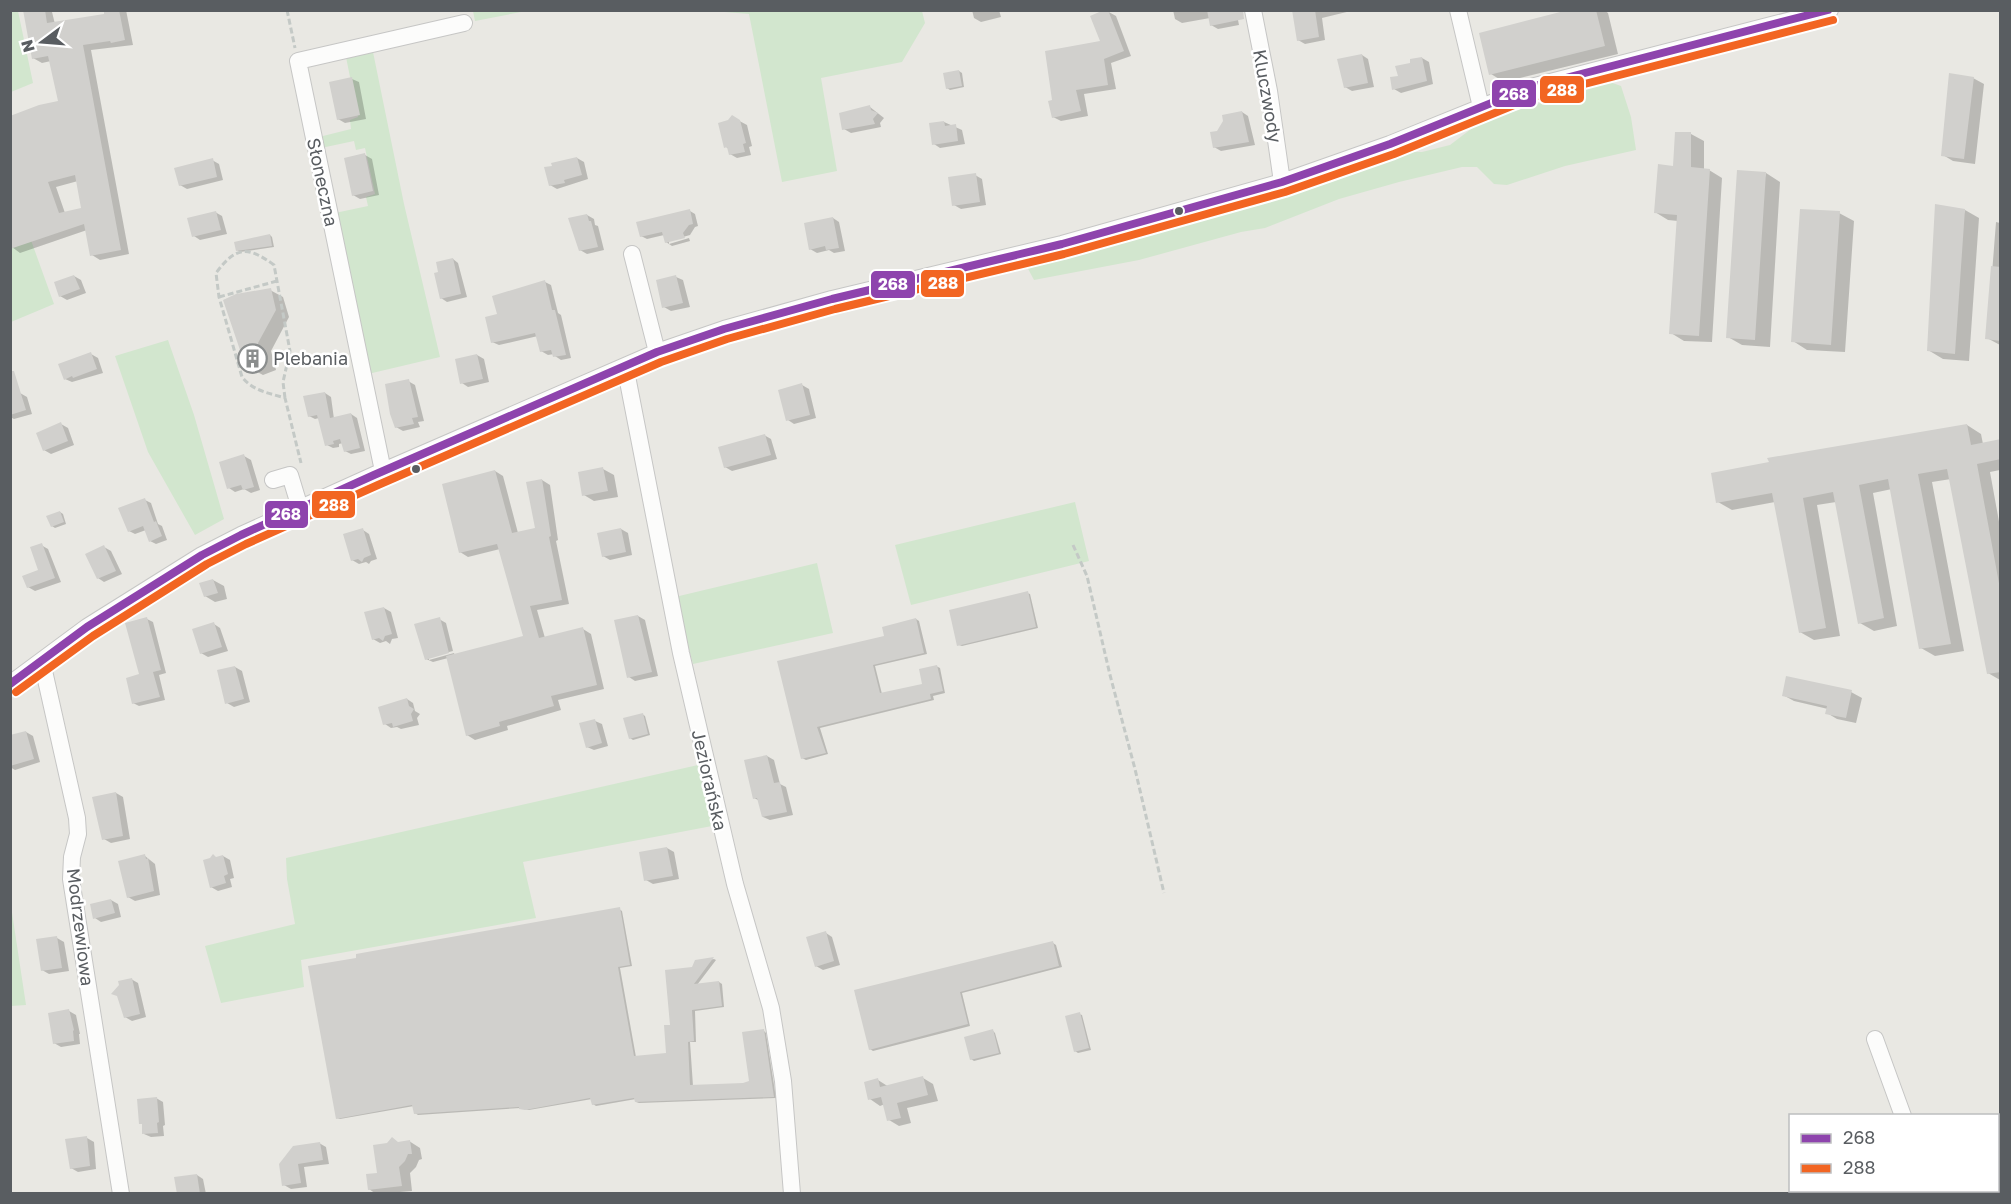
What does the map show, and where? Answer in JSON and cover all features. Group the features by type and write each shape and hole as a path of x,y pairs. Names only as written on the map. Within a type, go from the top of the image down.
{"street":[{"name":"Kluczwody","path":"1253,10 1269,91 1282,182"},
{"path":"1458,10 1481,107"},
{"path":"10,684 87,627 176,570 241,536 383,471 657,352 724,329 832,298 1062,244 1282,182 1390,144 1531,87 1830,10"},
{"path":"298,61 465,23"},
{"name":"Słoneczna","path":"298,61 383,471"},
{"path":"632,254 657,352"},
{"name":"Jeziorańska","path":"625,366 681,653 735,884 771,1008 783,1081 792,1194"},
{"path":"273,480 290,475 300,508"},
{"name":"Modrzewiowa","path":"42,662 77,818 78,834 72,857 71,879 121,1194"},
{"path":"1875,1039 1902,1114"}],"path":[{"path":"288,10 298,61"},
{"path":"285,398 256,389 242,377 219,297 216,273 227,258 244,251 259,254 274,265 290,351 282,382 302,468"},
{"path":"219,297 277,281"},
{"path":"1073,545 1087,576 1164,893"}],"green space":[{"path":"11,10 18,11 33,83 11,92"},
{"path":"473,10 526,11 475,21"},
{"path":"713,11 922,11 925,23 902,62 821,78 837,171 782,182 749,14"},
{"path":"373,52 404,204 440,357 368,374 335,213 368,206 366,197 375,194 365,148 356,150 354,141 321,148 319,137 351,129 350,120 358,117 346,57"},
{"path":"1607,81 1621,86 1631,117 1636,150 1565,166 1507,185 1494,184 1477,167 1462,167 1339,199 1265,228 1241,232 1139,260 1034,280 1025,263 1218,213 1405,152 1422,152 1450,145 1479,123"},
{"path":"10,182 54,304 11,322 10,322"},
{"path":"168,340 194,415 224,519 195,535 148,452 115,356"},
{"path":"1075,502 1089,561 911,605 895,545"},
{"path":"817,563 833,633 693,664 675,597"},
{"path":"698,765 712,826 523,862 536,918 301,960 304,987 221,1003 205,946 295,924 287,879 286,858"},
{"path":"10,885 11,906 26,1005 11,1006"}],"building":[{"path":"23,10 45,10 47,23 104,14 104,10 119,10 125,40 83,45 121,250 90,256 84,224 10,249 10,116 39,105 58,101 48,56 32,59","holes":["75,175 81,208 59,213 48,182"]},
{"path":"1108,10 1124,51 1104,59 1108,85 1076,90 1081,111 1052,118 1048,101 1052,100 1045,51 1100,41 1090,16"},
{"path":"1207,10 1243,10 1244,19 1210,26"},
{"path":"1292,10 1315,10 1319,37 1297,41"},
{"path":"1568,10 1596,10 1605,46 1489,75 1479,33"},
{"path":"1362,54 1368,83 1344,88 1337,59"},
{"path":"1422,57 1427,81 1392,90 1390,77 1398,76 1395,66 1410,63 1410,59"},
{"path":"959,70 962,86 946,89 943,73"},
{"path":"1949,73 1974,77 1964,159 1941,156"},
{"path":"352,77 360,115 337,120 329,82"},
{"path":"870,105 871,110 878,113 873,119 875,124 842,130 839,113"},
{"path":"1242,111 1249,142 1213,148 1210,132 1217,131 1223,121 1222,115"},
{"path":"732,115 740,120 746,143 743,144 745,152 729,155 727,147 724,148 718,123 728,120"},
{"path":"944,121 945,126 956,124 958,141 932,145 929,123"},
{"path":"1675,132 1691,132 1691,167 1710,169 1699,336 1669,334 1677,215 1654,213 1658,164 1673,166"},
{"path":"365,153 373,191 352,196 344,158"},
{"path":"577,157 582,175 564,180 565,183 549,186 544,167"},
{"path":"213,158 217,177 179,186 174,168"},
{"path":"1737,170 1766,172 1755,340 1726,338"},
{"path":"976,173 980,202 952,206 948,177"},
{"path":"1935,204 1965,209 1955,354 1927,351"},
{"path":"690,209 693,224 689,225 683,233 685,238 665,243 662,232 640,237 636,222"},
{"path":"1800,209 1840,211 1831,345 1791,342"},
{"path":"216,211 221,230 192,237 187,218"},
{"path":"587,214 598,247 579,251 568,218"},
{"path":"833,217 839,248 826,250 825,246 809,250 804,223"},
{"path":"270,234 272,246 236,251 234,242"},
{"path":"453,258 461,294 440,299 434,273 438,272 436,262"},
{"path":"1991,266 2001,267 2001,341 1985,339"},
{"path":"74,275 80,289 59,297 54,282"},
{"path":"676,275 683,303 662,308 656,280"},
{"path":"545,280 566,355 553,357 551,350 540,352 535,333 491,343 485,317 497,314 492,296"},
{"path":"271,288 276,310 258,343 264,363 249,369 241,353 223,300 236,294"},
{"path":"91,352 97,369 64,380 58,364"},
{"path":"477,354 483,379 460,384 455,359"},
{"path":"10,371 14,371 26,410 10,415"},
{"path":"409,379 418,417 412,418 414,424 395,428 385,384"},
{"path":"802,383 810,415 786,421 778,390"},
{"path":"325,392 330,418 351,413 360,448 344,452 340,439 333,441 334,444 325,446 317,415 308,417 303,396"},
{"path":"61,422 68,441 43,451 36,433"},
{"path":"1967,424 1971,445 2001,439 2001,459 1977,464 2001,594 2001,672 1987,674 1947,469 1918,474 1951,644 1919,649 1888,479 1859,485 1884,618 1858,624 1833,492 1803,498 1826,628 1799,633 1772,493 1716,503 1711,473 1769,462 1767,458"},
{"path":"765,434 771,455 724,468 718,447"},
{"path":"244,454 254,487 243,490 241,485 227,489 219,462"},
{"path":"603,467 608,491 582,496 578,472"},
{"path":"495,470 512,533 535,528 526,482 542,479 551,536 549,537 562,600 530,606 539,638 583,627 597,685 551,696 554,706 499,722 500,726 466,736 446,656 523,636 497,544 459,553 442,484"},
{"path":"145,498 162,536 149,542 143,526 128,532 118,508"},
{"path":"60,511 64,522 51,527 46,516"},
{"path":"363,528 371,555 364,558 362,562 358,559 351,561 343,534"},
{"path":"621,528 626,552 602,557 597,533"},
{"path":"42,543 55,578 27,588 22,576 38,570 30,547"},
{"path":"104,545 116,571 97,579 85,554"},
{"path":"213,579 218,593 204,597 199,583"},
{"path":"1028,591 1036,627 957,646 949,610"},
{"path":"384,607 392,634 385,636 383,641 379,638 372,640 364,612"},
{"path":"638,615 652,672 627,678 614,620"},
{"path":"147,617 161,670 153,672 160,697 132,704 126,678 139,674 125,623"},
{"path":"440,617 449,653 425,660 414,624"},
{"path":"916,618 924,653 873,665 880,693 922,684 919,669 937,665 943,691 930,694 931,699 817,727 826,753 801,759 777,661 884,636 882,627"},
{"path":"214,622 222,647 200,654 192,629"},
{"path":"235,666 244,699 225,704 217,670"},
{"path":"1786,676 1852,690 1846,718 1825,714 1827,706 1782,696"},
{"path":"407,698 409,706 414,709 411,714 413,721 393,727 392,723 383,725 378,707"},
{"path":"643,713 648,734 629,739 623,718"},
{"path":"595,719 602,743 586,748 579,723"},
{"path":"26,731 34,759 10,766 10,735"},
{"path":"767,755 774,783 780,782 787,812 762,817 757,798 753,799 744,760"},
{"path":"116,792 123,836 102,840 92,797"},
{"path":"667,847 673,876 644,881 639,852"},
{"path":"145,854 146,859 148,858 154,891 127,898 118,861"},
{"path":"213,854 216,857 223,855 228,874 224,876 226,883 210,888 203,860 210,858"},
{"path":"111,899 115,913 93,919 90,904"},
{"path":"620,907 630,965 618,967 634,1056 666,1053 664,1025 670,1025 665,970 692,967 695,960 714,957 694,984 719,981 722,1006 692,1010 694,1041 688,1042 690,1085 749,1081 742,1032 764,1029 774,1097 635,1102 634,1098 592,1105 590,1098 525,1110 519,1107 414,1114 412,1105 336,1119 308,966 356,958 356,954"},
{"path":"826,931 834,961 815,967 806,937"},
{"path":"57,936 62,968 41,971 36,939"},
{"path":"1053,941 1059,966 960,992 968,1024 869,1050 854,990"},
{"path":"132,978 140,1014 124,1018 117,996 111,994 119,985 118,981"},
{"path":"69,1009 74,1041 53,1044 48,1013"},
{"path":"1080,1012 1089,1048 1074,1052 1065,1016"},
{"path":"993,1029 999,1053 970,1060 964,1037"},
{"path":"923,1076 928,1095 897,1103 901,1118 887,1121 881,1097 868,1100 864,1082 878,1078 880,1087"},
{"path":"157,1097 158,1133 142,1134 137,1099"},
{"path":"87,1136 90,1166 70,1169 65,1139"},
{"path":"392,1137 398,1142 410,1140 412,1154 408,1154 399,1167 402,1186 368,1190 366,1174 377,1173 373,1145 387,1143"},
{"path":"320,1142 323,1160 298,1164 301,1183 282,1186 279,1164 293,1146"},
{"path":"197,1174 200,1194 177,1194 174,1177"}],"transit line":[{"name":"268","path":"10,684 87,627 202,555 374,475 657,352 724,329 832,299 1062,244 1282,182 1390,144 1531,87 1828,10"},
{"name":"288","path":"16,692 93,636 207,564 246,544 661,362 727,339 835,309 1064,254 1285,192 1394,154 1534,97 1833,20"}],"place":[{"name":"Plebania","path":"252,358"}]}
